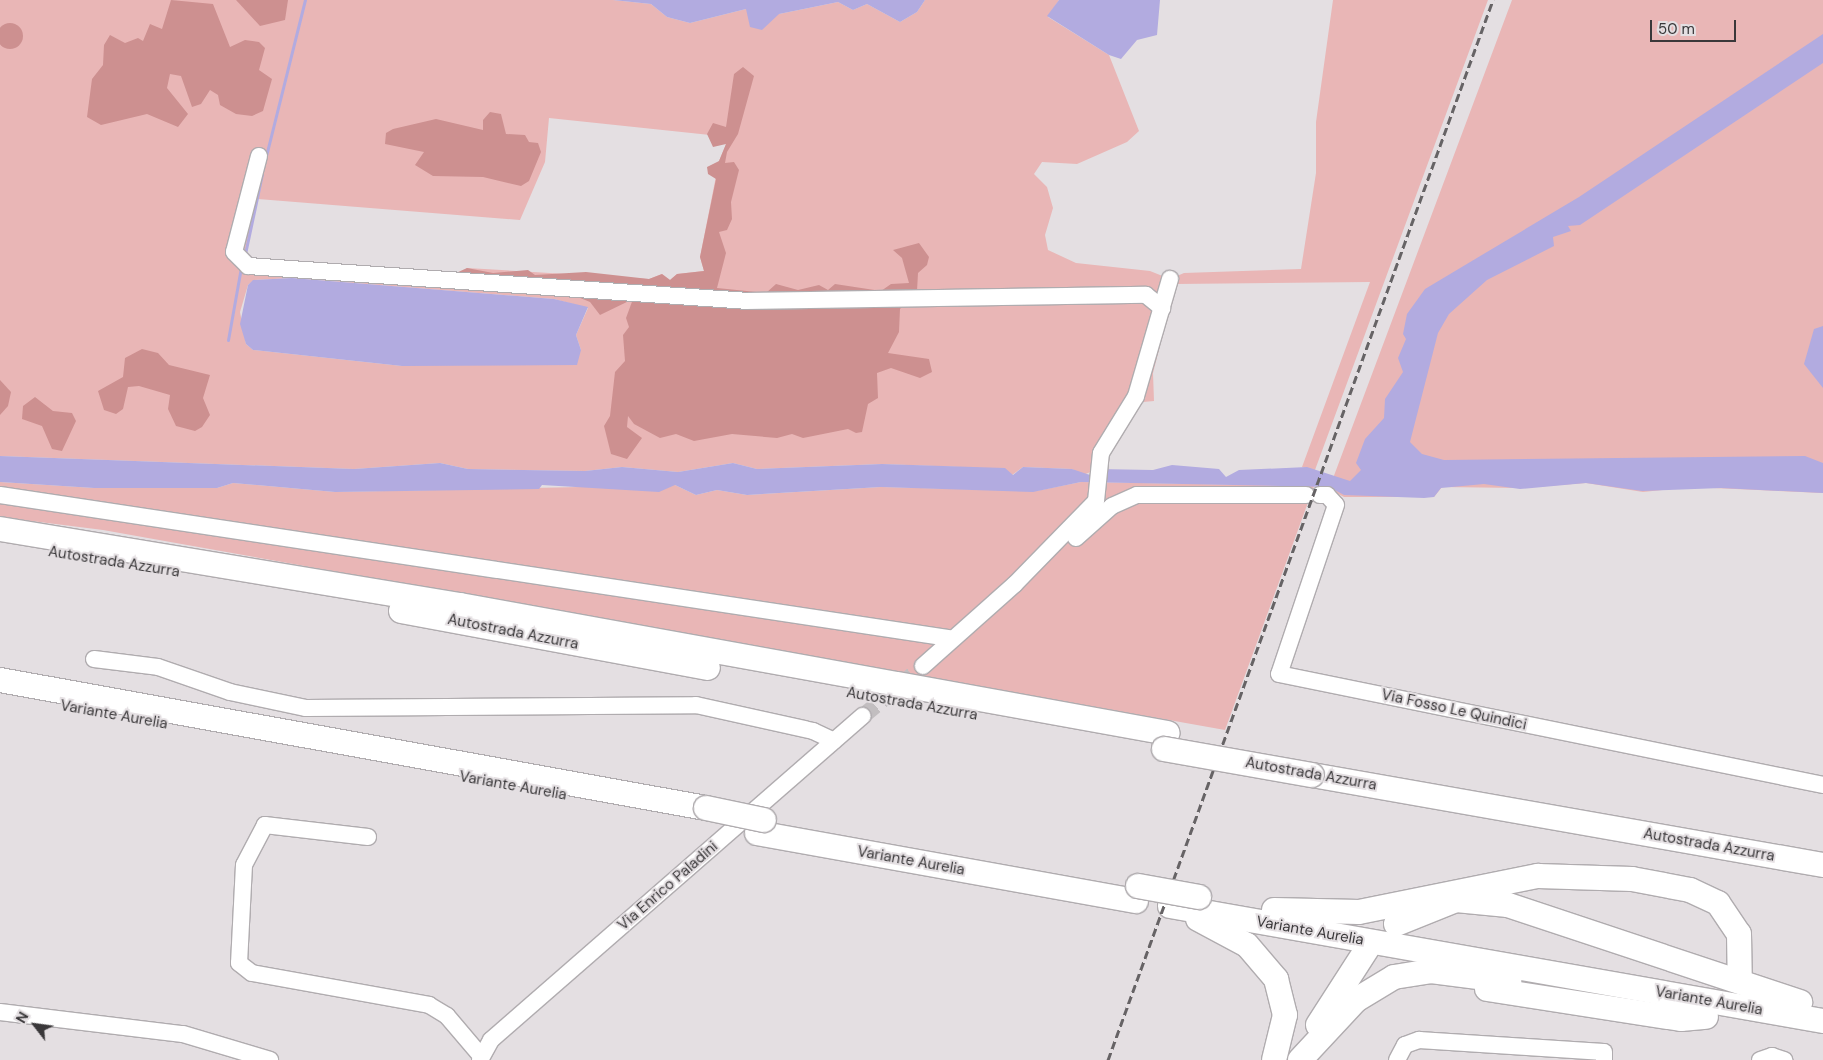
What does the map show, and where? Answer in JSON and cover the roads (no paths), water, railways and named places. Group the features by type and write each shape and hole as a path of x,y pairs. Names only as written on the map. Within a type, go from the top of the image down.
{"highway":[{"name":"Autostrada Azzurra","path":"0,529 441,601 1166,741"},
{"name":"Autostrada Azzurra","path":"0,546 298,592 1314,767 1823,848"},
{"name":"Variante Aurelia","path":"0,680 16,692 1137,893 1197,908 1815,1012"},
{"name":"Autostrada Azzurra","path":"1314,767 1823,865"},
{"path":"1274,910 1359,912 1538,876 1632,879 1690,890 1718,903 1739,934 1740,973"},
{"name":"Variante Aurelia","path":"1137,893 1170,906 1274,910 1815,1012"},
{"path":"1396,924 1456,900 1508,904 1815,1012"},
{"name":"Variante Aurelia","path":"1197,908 1247,945 1276,979 1285,1014 1274,1060"},
{"path":"1300,1060 1367,949"},
{"path":"1300,1060 1361,996 1384,981 1415,971 1815,1012"},
{"path":"1300,1060 1376,1002 1424,985 1473,987 1681,1019 1706,1017"}],"street":[{"path":"259,156 234,252 243,263 746,301 1103,294 1146,296 1162,308"},
{"path":"923,666 950,638 999,598 1082,518 1096,501 1099,461 1136,396 1170,279"},
{"path":"0,495 950,638"},
{"name":"Via Fosso Le Quindici","path":"999,598 1009,597 1112,506 1136,495 1327,495 1336,505 1279,674 1823,786"},
{"path":"94,660 158,667 230,692 306,708 696,705 813,731 834,741"},
{"name":"Via Enrico Paladini","path":"480,1058 491,1040 863,716"},
{"path":"368,837 265,826 244,865 239,963 252,973 429,1006 447,1016 480,1058"},
{"path":"0,1012 183,1034 270,1060"},
{"path":"1397,1060 1405,1045 1420,1040 1604,1056"},
{"path":"1760,1060 1772,1056 1784,1060"}],"waterway":[{"path":"266,156 305,0"},
{"path":"245,254 262,174"},
{"path":"228,340 241,267"}],"tunnel":[{"path":"863,716 923,666"}],"railway":[{"path":"1108,1060 1493,0"}]}
